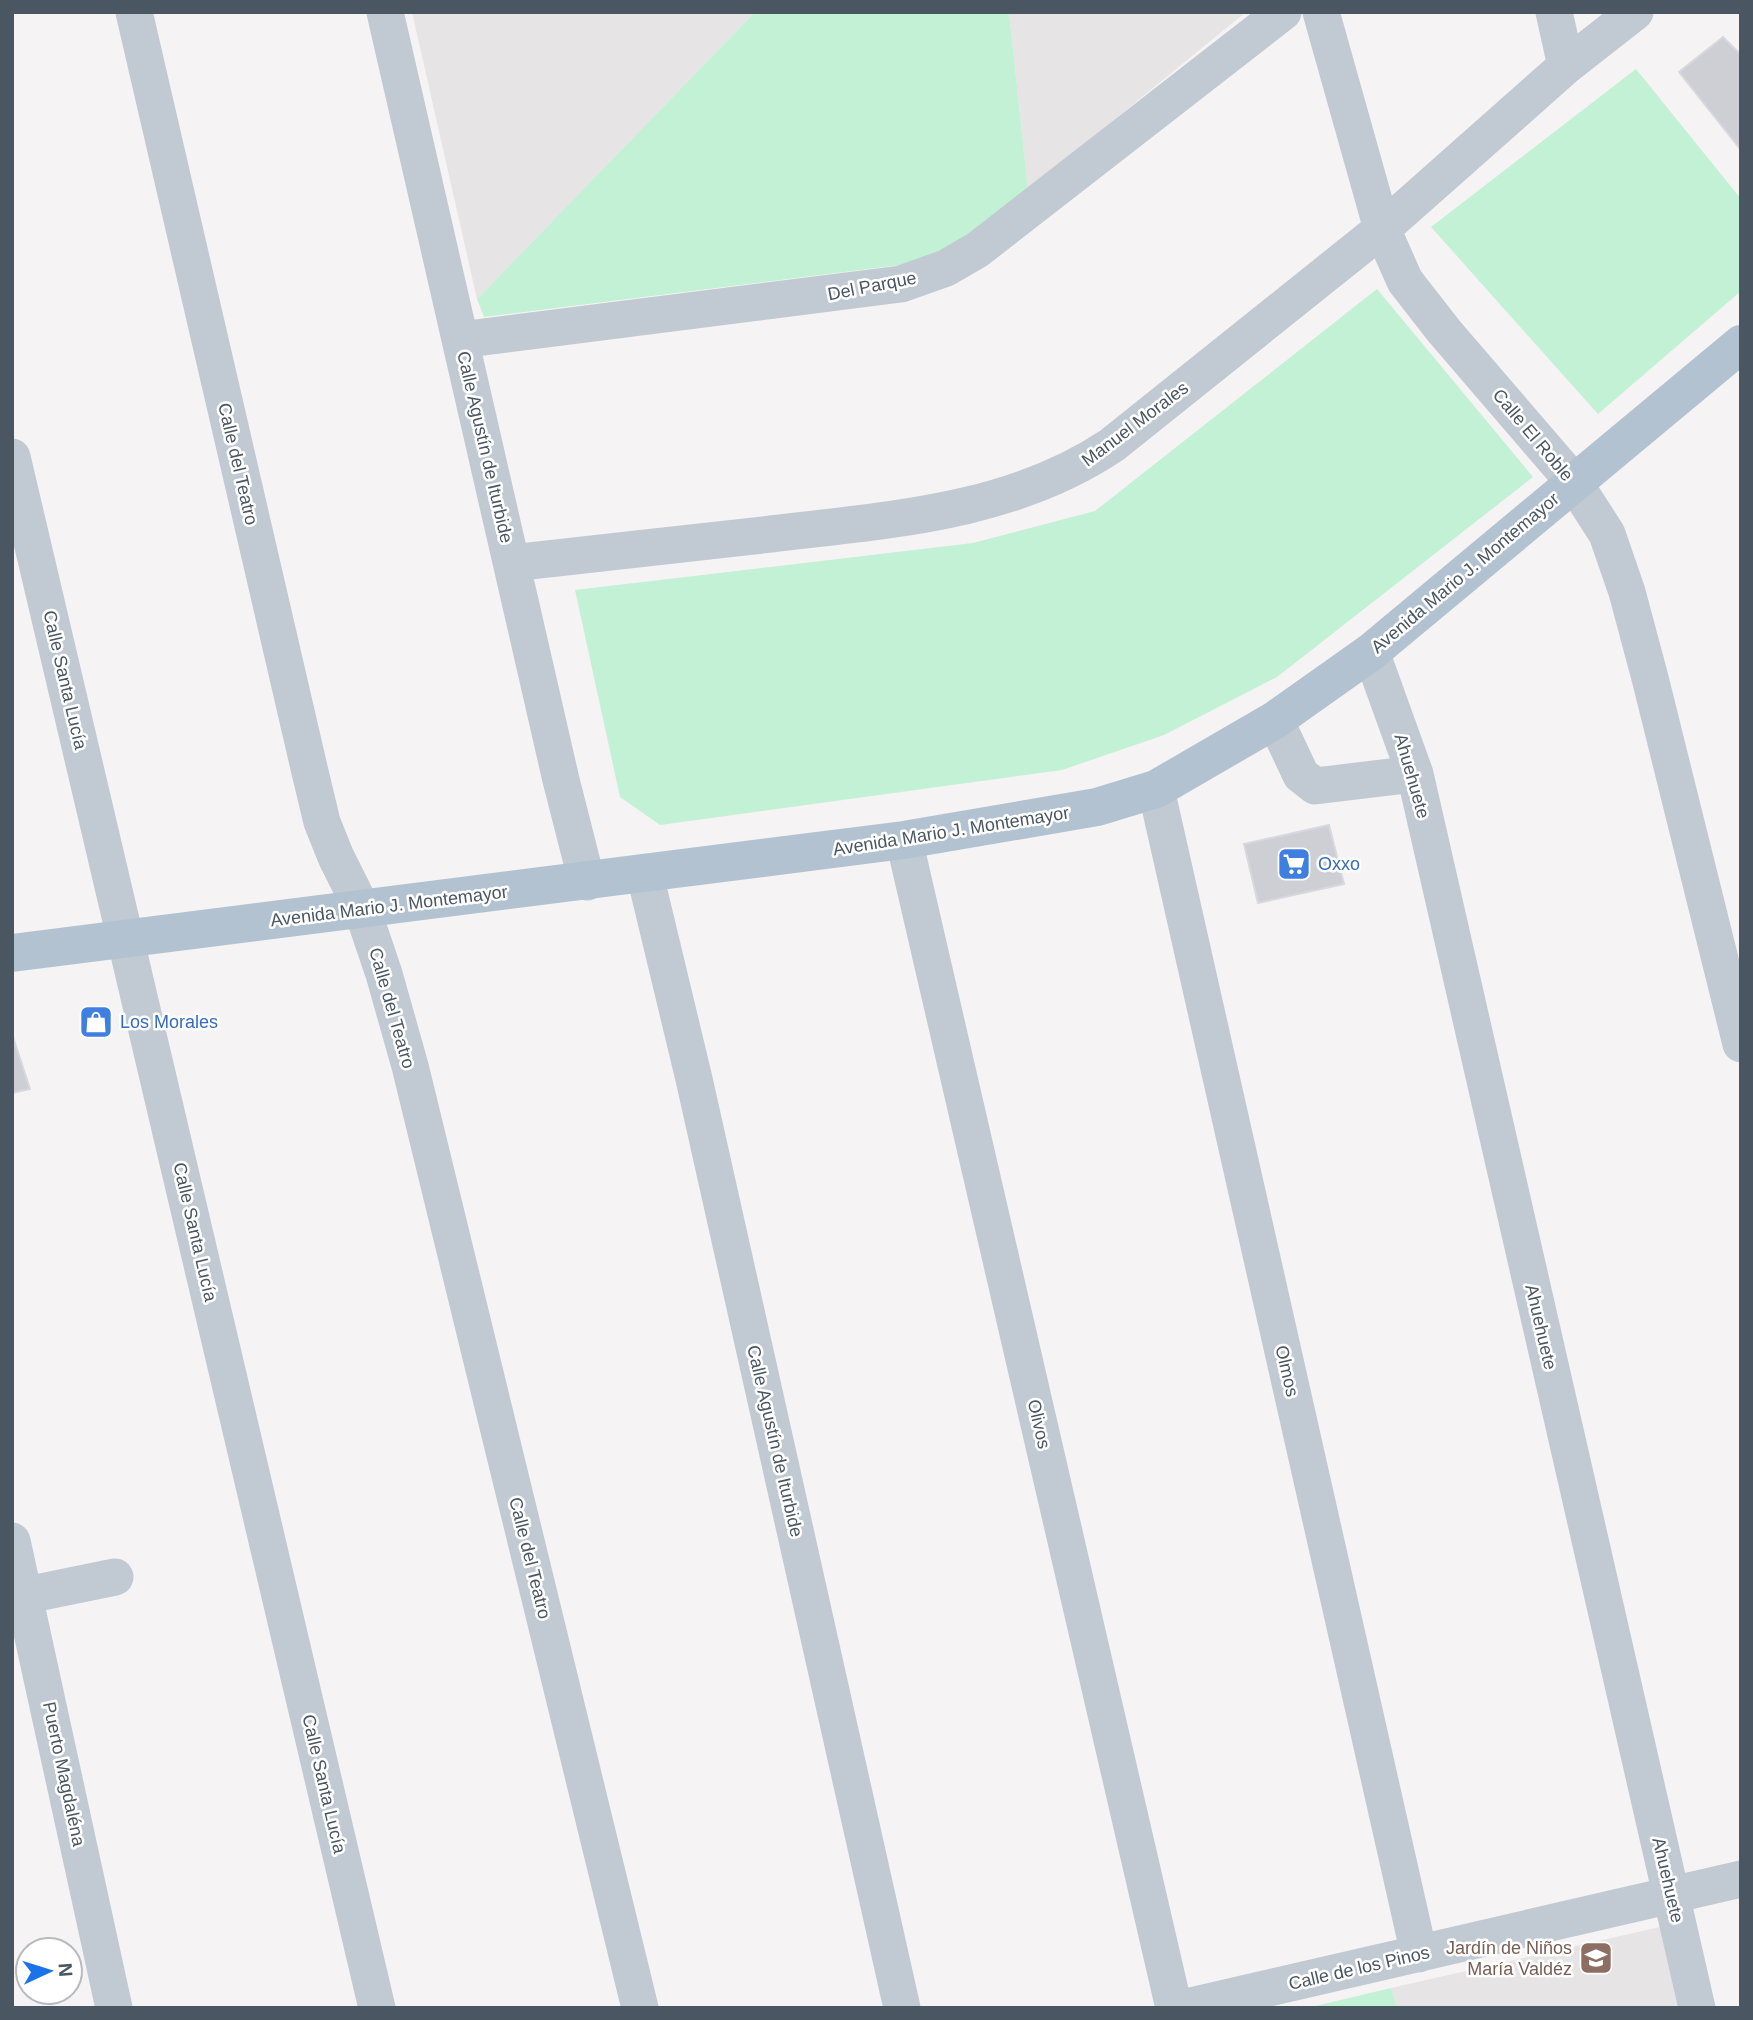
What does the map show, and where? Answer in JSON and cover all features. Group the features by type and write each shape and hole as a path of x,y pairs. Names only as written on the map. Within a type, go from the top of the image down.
{"main road":[{"name":"Avenida Mario J. Montemayor","path":"12,953 645,875 904,840 1097,807 1156,789 1275,720 1371,652 1573,481 1741,344"}],"street":[{"name":"Calle del Teatro","path":"134,12 322,822 362,909 410,1066 640,2008"},
{"name":"Calle Agustín de Iturbide","path":"385,12 561,780 587,881"},
{"name":"Del Parque","path":"460,340 848,292 901,284 946,268 977,250 1283,12"},
{"name":"Calle El Roble","path":"1321,12 1382,229 1405,281 1444,331 1573,481 1607,534 1627,593 1741,1044"},
{"path":"1554,12 1566,66"},
{"name":"Manuel Morales","path":"512,563 907,518 997,499 1046,482 1083,465 1112,445 1382,229 1566,66 1635,12"},
{"name":"Calle Santa Lucía","path":"12,457 377,2008"},
{"name":"Ahuehuete","path":"1371,652 1415,774 1697,2008"},
{"path":"1275,720 1301,775 1315,786 1415,774"},
{"name":"Olmos","path":"1156,789 1419,1954"},
{"name":"Olivos","path":"904,840 1174,2008"},
{"name":"Calle Agustín de Iturbide","path":"645,875 694,1079 902,2008"},
{"name":"Puerto Magdaléna","path":"12,1541 19,1597 114,2008"},
{"path":"19,1597 115,1577"},
{"name":"Calle de los Pinos","path":"1182,2008 1741,1880"}],"shaded area":[{"path":"412,12 755,12 477,299"},
{"path":"1009,12 1246,12 1028,190"},
{"name":"Jardín de Niños María Valdéz","path":"1660,1927 1678,2008 1397,2008 1391,1988"}],"green space":[{"path":"755,12 1009,12 1028,190 969,244 900,265 484,317 477,299"},
{"path":"1636,69 1741,199 1741,291 1598,414 1431,227"},
{"path":"1377,289 1533,477 1277,677 1164,735 1062,770 660,825 620,797 575,590 973,543 1095,511"},
{"path":"1391,1988 1397,2008 1307,2008"}],"building":[{"path":"1723,37 1741,55 1740,149 1679,72"},
{"name":"Oxxo","path":"1329,825 1344,884 1258,903 1244,844"},
{"path":"12,1034 30,1089 12,1093"}],"place":[{"name":"Oxxo","path":"1294,864"},
{"name":"Los Morales","path":"96,1022"},
{"name":"Jardín de Niños María Valdéz","path":"1596,1958"}]}
